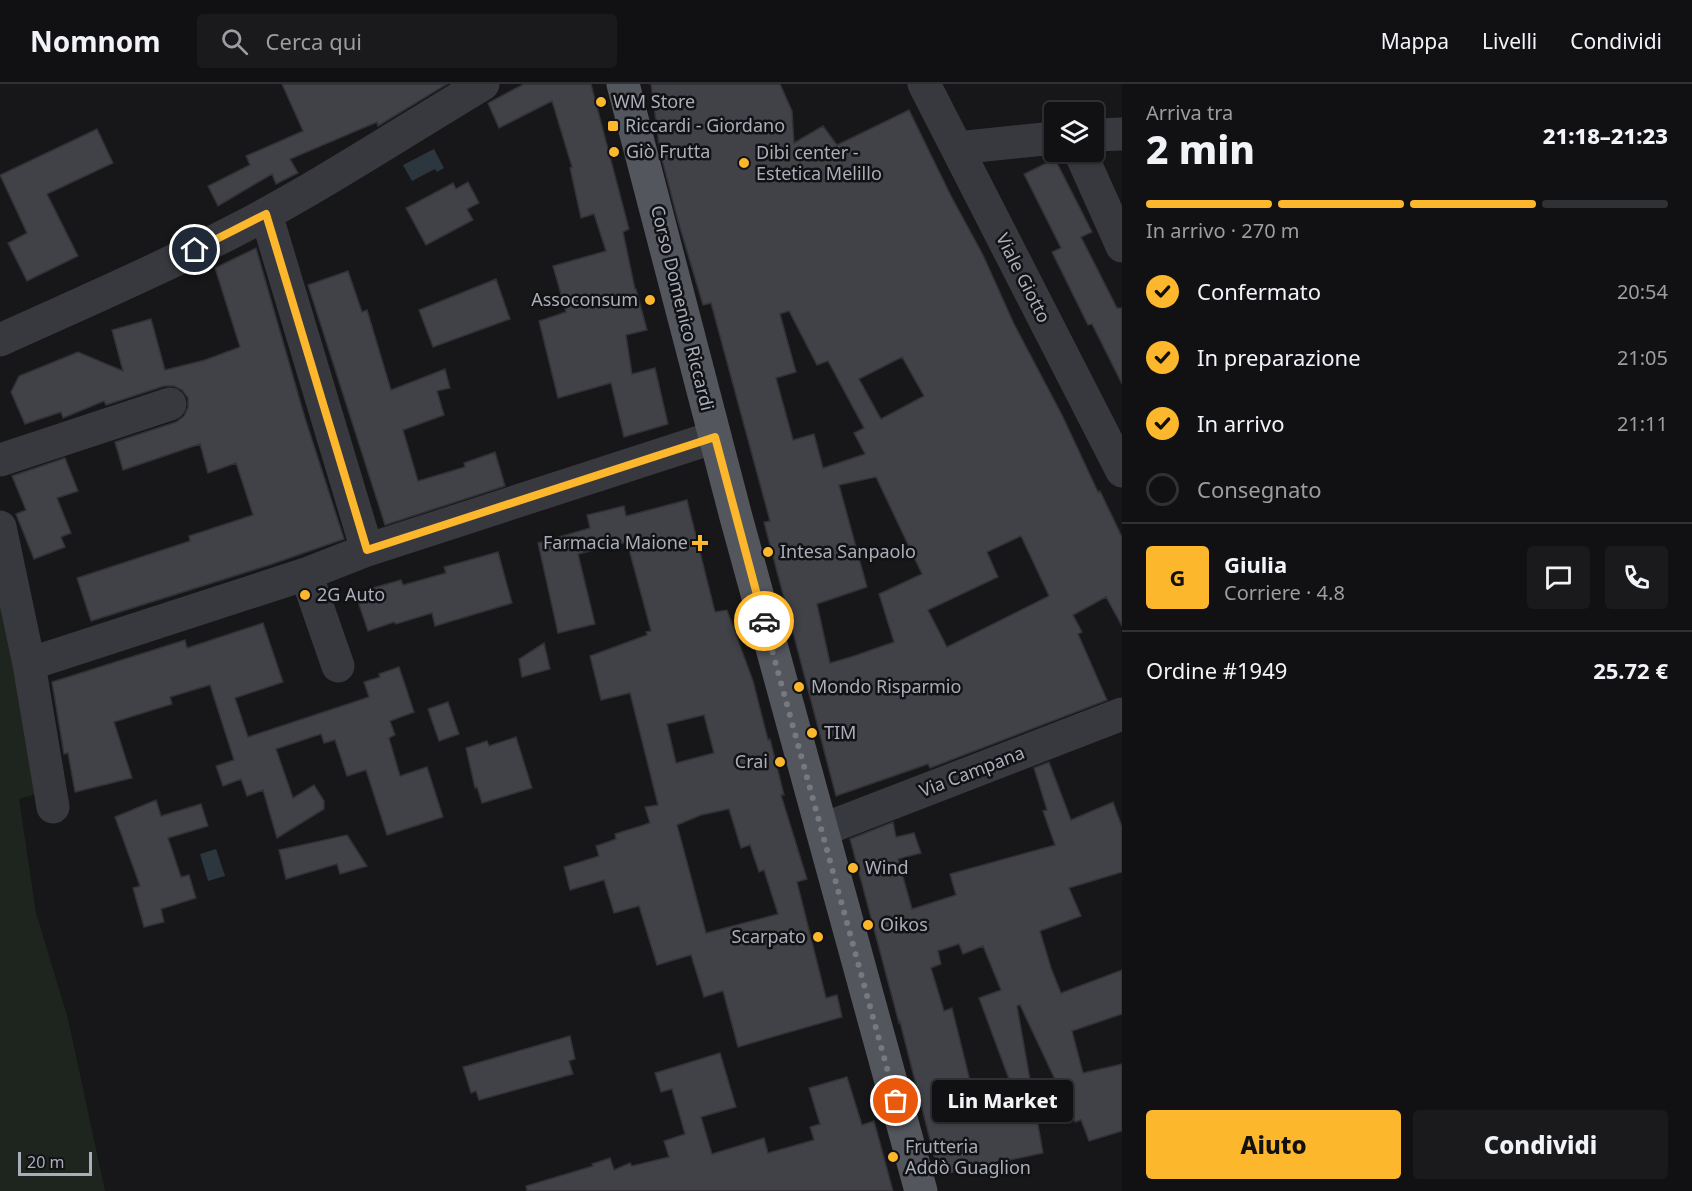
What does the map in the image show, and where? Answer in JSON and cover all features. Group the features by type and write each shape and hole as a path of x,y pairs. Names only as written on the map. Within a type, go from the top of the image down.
{"main road":[{"name":"Corso Domenico Riccardi","path":"623,84 715,437 921,1191"}],"street":[{"path":"0,340 236,230 296,197 483,84"},
{"name":"Viale Giotto","path":"924,84 1122,471"},
{"path":"1104,135 1122,134"},
{"path":"957,148 1044,139"},
{"path":"1084,162 1122,246"},
{"path":"266,214 367,550"},
{"path":"0,460 171,404"},
{"path":"29,664 306,574 367,550 715,437"},
{"path":"0,527 29,664 53,807"},
{"path":"306,574 338,666"},
{"name":"Via Campana","path":"822,830 1122,714"}],"shaded area":[{"path":"434,149 444,168 437,172 435,169 412,181 403,165"},
{"path":"0,584 40,793 19,799 36,913 68,1019 105,1191 0,1191"},
{"path":"216,849 225,876 208,881 200,854"}],"building":[{"path":"282,84 447,84 378,126 377,122 290,159 298,173 276,184 272,174 218,206 208,186 250,165 246,156 303,131"},
{"path":"524,84 591,84 629,229 623,232 635,289 647,330 626,335 632,374 655,368 668,424 624,437 611,383 558,398 539,321 566,312 553,266 606,251 594,214 581,218 570,168 572,167 552,101 499,128 488,103"},
{"path":"651,84 780,84 792,111 794,143 823,126 837,145 909,110 1122,537 1122,626 1106,597 1073,615 1082,632 1078,634 1107,700 930,768 928,764 836,796 764,522 770,521 711,303 703,305 660,152","holes":["789,311 817,365 828,361 864,428 854,433 865,454 823,468 814,434 793,440 776,378 796,372 780,314","902,357 924,396 881,419 859,379","876,477 922,574 879,594 894,642 830,663 817,604 867,587 839,485","1021,536 1049,596 947,647 928,610 998,577 987,552"]},
{"path":"97,129 113,163 47,194 78,256 27,281 8,243 27,233 0,175"},
{"path":"1049,162 1057,162 1092,232 1081,237 1117,308 1122,308 1122,384 1092,324 1088,325 1052,252 1061,248 1024,174"},
{"path":"468,182 479,203 467,209 473,220 426,245 406,208 453,183 456,189"},
{"path":"256,248 305,418 344,539 91,621 77,578 190,541 189,536 253,515 236,463 208,473 200,444 123,470 115,442 176,422 184,416 188,407 188,398 182,390 174,386 164,386 106,405 104,401 63,418 61,412 25,424 11,392 19,376 78,352 123,371 112,330 151,319 165,370 205,360 240,347 215,268"},
{"path":"348,271 362,312 367,310 391,390 445,369 450,388 437,391 444,415 403,430 418,481 465,467 464,463 495,452 505,486 385,525 308,285"},
{"path":"496,279 510,319 433,347 419,310"},
{"path":"65,458 78,491 57,498 71,533 61,537 65,547 34,559 16,514 26,510 12,476"},
{"path":"687,500 715,612 727,610 753,681 784,795 781,795 807,879 797,882 826,998 837,995 842,1017 738,1047 723,991 704,997 691,955 657,965 639,906 614,913 604,880 570,890 564,867 599,856 596,846 616,839 615,834 650,823 645,807 658,805 630,693 601,700 590,656 647,635 646,632 651,631 627,542 578,554 595,624 558,633 538,543 590,528 587,515 624,506 626,516","holes":["704,715 714,753 676,763 667,724","729,809 741,848 750,845 759,872 764,870 778,914 706,933 677,825 701,815"]},
{"path":"498,552 512,603 435,626 432,613 368,631 355,593 401,580 403,585 446,573 444,567"},
{"path":"263,623 283,682 235,698 248,737 369,697 364,682 399,667 414,712 390,721 395,735 389,738 400,776 427,767 443,817 387,835 366,770 347,776 335,740 324,743 321,734 276,749 293,798 314,785 324,801 324,809 277,838 263,790 247,796 241,779 223,786 216,766 234,760 210,685 170,697 172,704 114,722 132,778 75,792 68,753 64,754 52,682 185,640 187,648"},
{"path":"544,643 550,669 522,677 519,659"},
{"path":"448,702 459,734 439,741 428,709"},
{"path":"516,737 532,788 482,803 477,787 475,788 466,748 487,741 489,746"},
{"path":"1049,762 1071,820 1113,802 1122,827 1122,872 1069,888 1081,916 1040,931 1061,993 1122,970 1122,1014 1072,1031 1083,1073 1122,1064 1122,1131 1089,1141 1081,1120 1075,1122 1020,1005 1017,1006 1043,1153 939,1175 850,839 893,822 896,837 914,833 921,853 898,859 912,909 956,895 950,874 1055,845 1043,811 1047,810 1034,768","holes":["959,944 963,954 983,946 1001,990 979,998 1016,1098 976,1105 952,1008 944,1011 931,968 941,964 938,951"]},
{"path":"156,800 161,816 201,804 208,826 168,838 181,877 189,875 196,898 161,909 164,922 144,927 133,888 140,886 115,817"},
{"path":"347,835 367,866 340,874 337,864 286,879 279,850"},
{"path":"570,1036 575,1059 569,1061 573,1074 479,1100 476,1091 471,1093 463,1067"},
{"path":"720,1053 736,1107 701,1117 712,1154 764,1138 768,1153 814,1140 810,1127 820,1124 809,1088 847,1077 862,1125 874,1121 893,1191 527,1191 526,1186 593,1166 592,1164 610,1158 614,1170 630,1163 632,1166 669,1157 664,1141 685,1134 672,1089 661,1092 655,1073"}],"way so far":[{"path":"764,621 896,1101"}],"place":[{"name":"WM Store","path":"601,102"},
{"name":"Riccardi - Giordano","path":"613,126"},
{"name":"Giò Frutta","path":"614,152"},
{"name":"Dibi center - Estetica Melillo","path":"744,163"},
{"name":"Assoconsum","path":"650,300"},
{"name":"Farmacia Maione","path":"700,543"},
{"name":"Intesa Sanpaolo","path":"768,552"},
{"name":"2G Auto","path":"305,595"},
{"name":"Mondo Risparmio","path":"799,687"},
{"name":"TIM","path":"812,733"},
{"name":"Crai","path":"780,762"},
{"name":"Wind","path":"853,868"},
{"name":"Oikos","path":"868,925"},
{"name":"Scarpato","path":"818,937"},
{"name":"Lin Market","path":"896,1101"},
{"name":"Frutteria Addò Guaglion","path":"893,1157"}],"route":[{"path":"195,250 266,214 367,550 715,437 764,621"}]}
